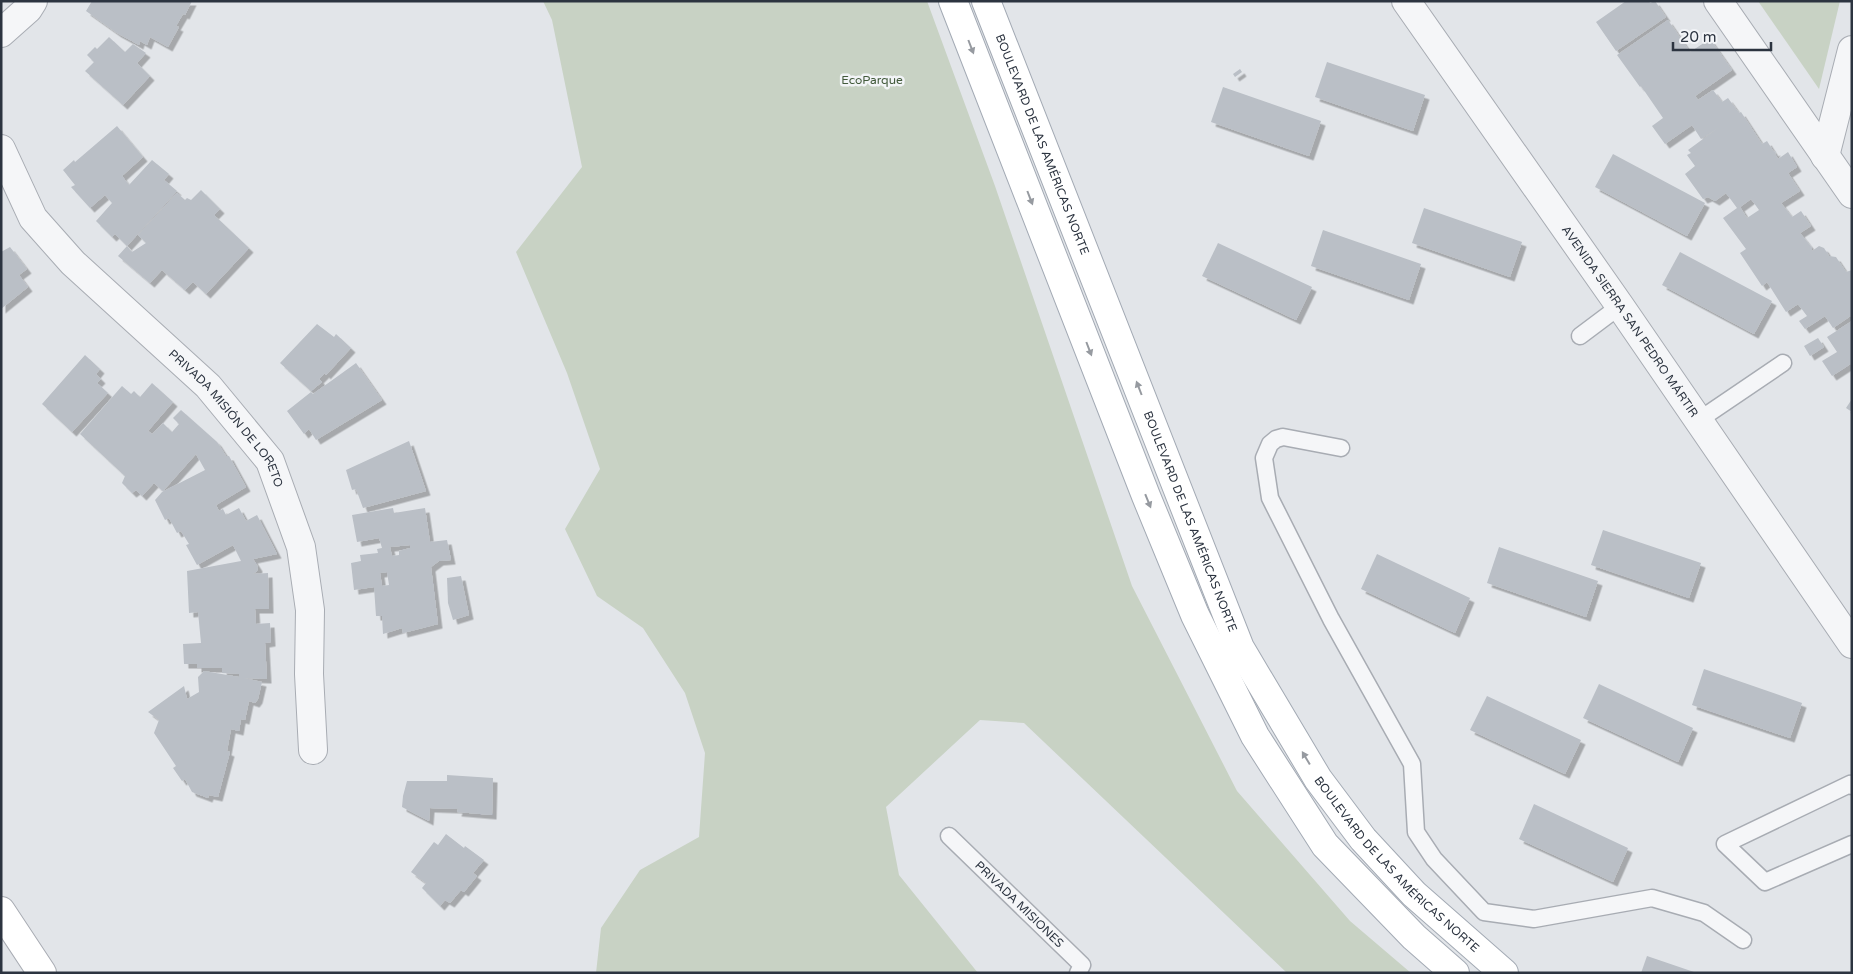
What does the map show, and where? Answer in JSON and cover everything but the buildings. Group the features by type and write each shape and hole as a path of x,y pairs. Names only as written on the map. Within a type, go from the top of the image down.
{"main road":[{"path":"953,1 1146,496 1195,615 1254,736 1325,845 1414,937 1455,973"},
{"name":"BOULEVARD DE LAS AMÉRICAS NORTE","path":"986,1 1240,648 1318,779 1363,839 1414,894 1504,973"},
{"path":"1,911 42,973"}],"street":[{"path":"1,33 28,9 33,1"},
{"name":"AVENIDA SIERRA SAN PEDRO MÁRTIR","path":"1406,1 1620,306 1852,644"},
{"path":"1718,1 1852,194"},
{"path":"1826,156 1852,50"},
{"name":"PRIVADA MISIÓN DE LORETO","path":"1,149 33,218 73,263 208,386 270,461 301,547 310,610 309,674 313,750"}],"lane":[{"path":"1580,336 1620,306"},
{"path":"1699,420 1783,363"},
{"path":"1341,448 1283,438 1276,439 1270,444 1264,458 1270,498 1331,619 1412,764 1416,832 1434,860 1484,912 1534,919 1652,898 1704,913 1743,940"},
{"path":"1852,786 1850,784 1725,844 1765,882 1852,844"},
{"name":"PRIVADA MISIONES","path":"949,836 1082,965 1078,973"}],"green space":[{"name":"EcoParque","path":"543,1 927,1 995,186 1132,586 1237,791 1350,921 1411,973 1287,973 1024,723 980,720 886,807 899,875 978,973 596,973 601,928 640,870 699,837 705,753 685,693 643,628 597,596 565,529 600,469 567,373 516,252 582,167 552,20"},
{"path":"1758,1 1840,1 1819,89"}]}
